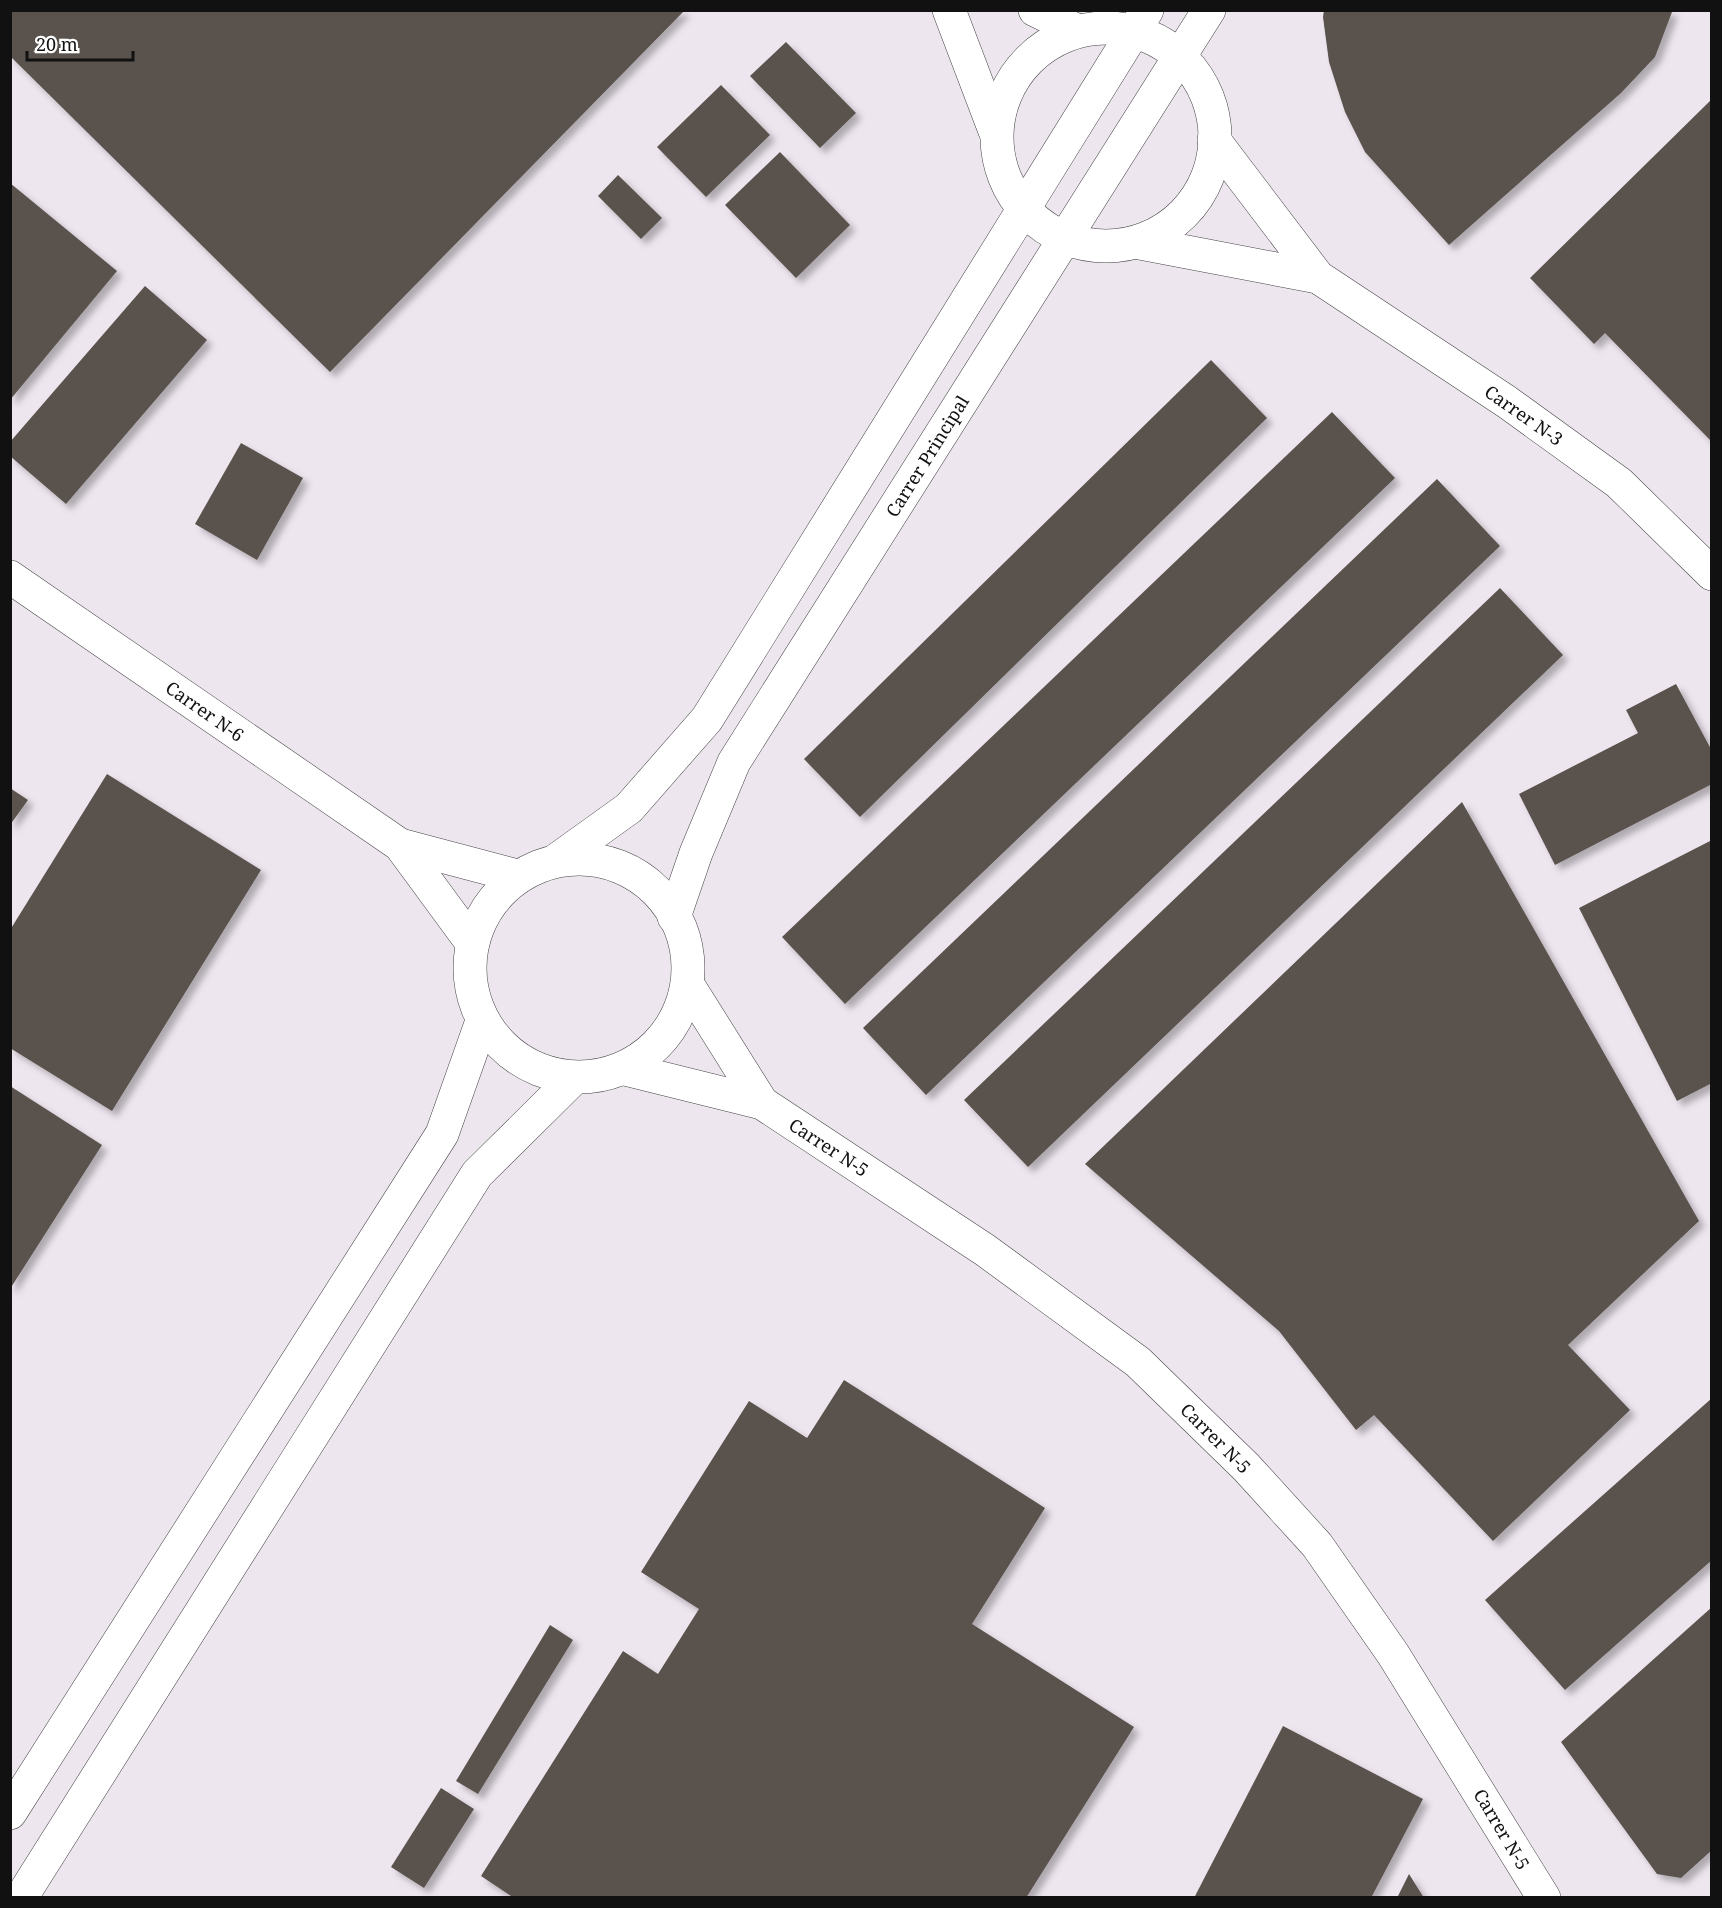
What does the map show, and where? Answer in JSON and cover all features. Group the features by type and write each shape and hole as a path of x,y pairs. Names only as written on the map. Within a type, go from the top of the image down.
{"street":[{"path":"949,10 995,131 1000,171 1015,201 1045,230 1094,248 1140,243 1318,277"},
{"path":"1035,10 1076,30"},
{"name":"Carrer Principal","path":"674,917 696,853 734,762 1209,10"},
{"path":"995,131 1012,78 1039,48 1076,30 1118,27 1140,21"},
{"path":"1140,21 1200,77 1214,113 1214,166 1186,215 1140,243"},
{"path":"558,859 586,858 630,870 669,904 687,946 688,985 683,1006 658,1046 625,1069 573,1079 538,1071 504,1050 482,1021 468,971 474,933 492,900 517,876 558,859 629,808 707,718 1140,21"},
{"path":"1214,140 1318,277"},
{"name":"Carrer N-3","path":"1318,277 1507,402 1619,483 1712,574"},
{"name":"Carrer N-6","path":"10,577 400,845"},
{"path":"400,845 517,876"},
{"path":"400,845 472,944"},
{"path":"688,985 762,1103"},
{"path":"10,1813 442,1134 482,1021"},
{"path":"625,1069 762,1103"},
{"path":"21,1898 477,1174 573,1079"},
{"name":"Carrer N-5","path":"762,1103 986,1250 1138,1362 1246,1467 1317,1545 1368,1618 1424,1703 1544,1898"}],"shaded area":[{"path":"11,11 1711,11 1711,1897 11,1897"}],"building":[{"path":"10,10 685,10 330,372 10,56"},
{"path":"1324,10 1671,10 1672,12 1655,57 1621,93 1449,245 1365,152 1345,112 1329,62"},
{"path":"786,42 856,113 820,148 750,76"},
{"path":"721,85 770,135 706,197 657,147"},
{"path":"1712,99 1712,442 1605,333 1594,344 1530,278"},
{"path":"780,152 850,225 796,278 725,205"},
{"path":"618,175 662,218 641,239 598,196"},
{"path":"10,183 117,271 10,400"},
{"path":"145,286 207,340 66,504 10,456 10,442"},
{"path":"1211,360 1267,418 860,817 804,759"},
{"path":"1332,412 1395,478 845,1004 782,937"},
{"path":"241,443 303,478 257,560 195,524"},
{"path":"1437,479 1500,546 926,1095 863,1028"},
{"path":"1500,588 1563,655 1028,1167 964,1100"},
{"path":"1676,684 1712,751 1712,784 1555,865 1519,794 1638,733 1626,710"},
{"path":"107,774 261,870 112,1111 10,1048 10,930"},
{"path":"10,788 28,800 10,825"},
{"path":"1462,802 1699,1221 1568,1345 1630,1410 1493,1541 1374,1415 1356,1430 1279,1331 1085,1164"},
{"path":"1712,840 1712,1083 1677,1101 1579,908"},
{"path":"10,1086 102,1145 10,1289"},
{"path":"844,1380 1045,1508 972,1624 1134,1727 1026,1898 514,1898 481,1876 623,1651 658,1674 699,1609 641,1572 749,1401 807,1438"},
{"path":"1712,1398 1712,1560 1565,1690 1485,1600"},
{"path":"1712,1607 1712,1850 1681,1878 1657,1874 1561,1742"},
{"path":"550,1625 573,1640 478,1794 456,1781"},
{"path":"1283,1726 1423,1799 1371,1898 1194,1898"},
{"path":"441,1788 474,1809 424,1888 391,1867"},
{"path":"1409,1874 1424,1898 1397,1898"}]}
